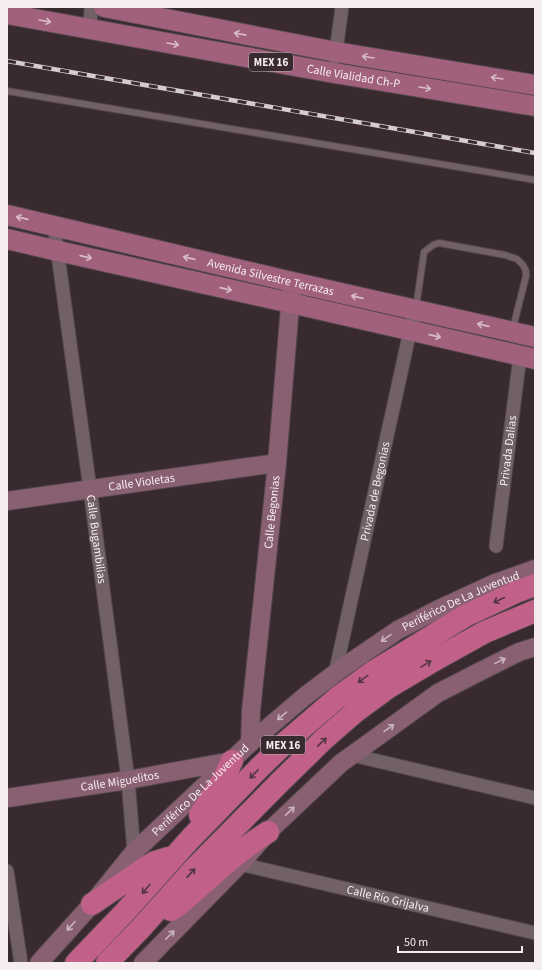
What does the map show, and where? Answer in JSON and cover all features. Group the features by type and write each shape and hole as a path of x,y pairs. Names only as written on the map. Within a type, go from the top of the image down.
{"highway":[{"name":"Periférico De La Juventud","path":"76,963 125,912 191,838 287,741 337,698 373,672 465,616 516,592 535,586"},
{"name":"MEX 16","path":"107,963 121,953 141,928 192,871 324,739 355,712 389,687 484,632 535,611"},
{"path":"191,838 196,820 223,780 232,761"},
{"path":"141,928 181,903 236,854 268,832"},
{"path":"92,904 155,862 175,855"}],"main road":[{"name":"Calle Vialidad Ch-P","path":"104,7 336,52 535,85"},
{"name":"Calle Vialidad Ch-P","path":"7,14 334,73 535,106"},
{"name":"Avenida Silvestre Terrazas","path":"7,215 534,337"},
{"name":"Avenida Silvestre Terrazas","path":"7,239 528,358"},
{"name":"Calle Begonias","path":"250,743 251,711 277,463 292,282"},
{"name":"Calle Violetas","path":"7,501 277,463"},
{"name":"Periférico De La Juventud","path":"39,963 92,904 134,852 250,743 304,697 398,630 492,584 535,569"},
{"path":"143,963 240,864 268,832 341,763 438,693 519,652 535,647"},
{"name":"Calle Miguelitos","path":"7,798 128,780 232,761"}],"street":[{"path":"90,7 90,29"},
{"path":"334,73 342,7"},
{"name":"Calle Bugambilias","path":"54,226 128,780 134,852"},
{"name":"Privada de Begonias","path":"335,674 410,331 416,310"},
{"name":"Privada Dalias","path":"496,546 528,358"},
{"path":"352,755 535,798"},
{"name":"Calle Río Grijalva","path":"240,864 535,933"},
{"path":"7,871 21,963"}],"lane":[{"path":"7,91 535,180"},
{"path":"416,310 424,252 429,247 440,243 505,255 518,259 526,271 512,332"}],"railway":[{"path":"7,61 535,153"}]}
